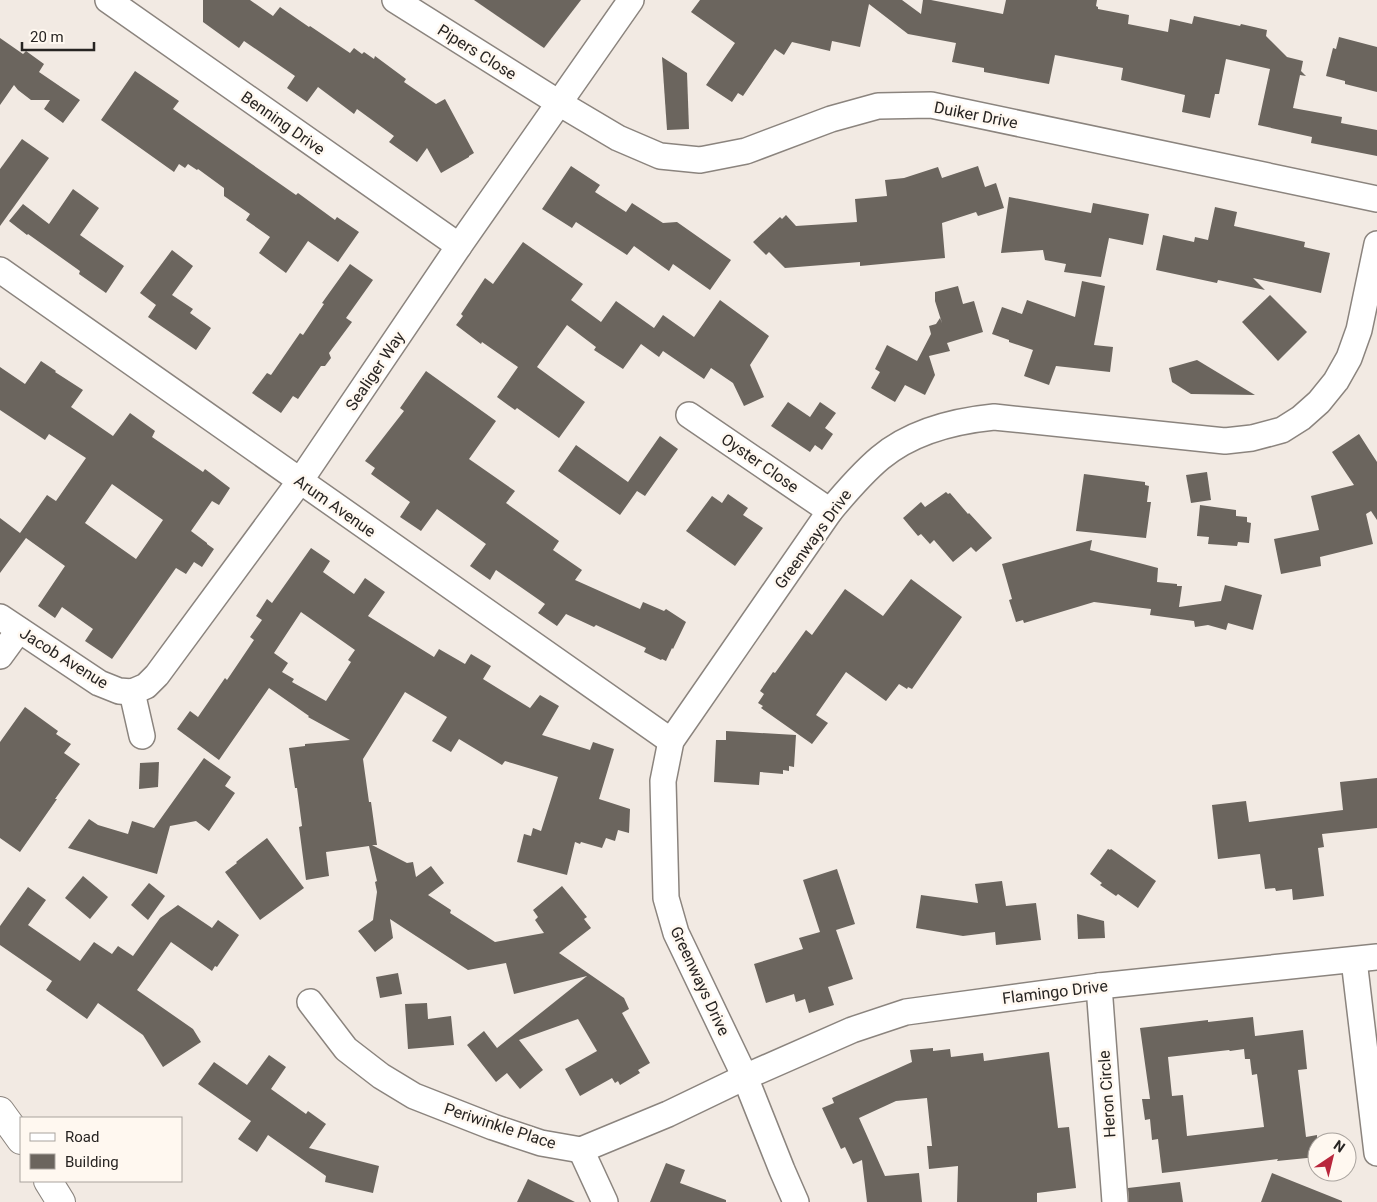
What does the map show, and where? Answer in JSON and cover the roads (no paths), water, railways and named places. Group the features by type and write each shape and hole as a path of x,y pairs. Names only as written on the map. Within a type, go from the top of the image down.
{"main road":[{"path":"0,1112 20,1139"},
{"path":"49,1182 60,1202"}],"street":[{"name":"Benning Drive","path":"108,0 459,246"},
{"name":"Pipers Close","path":"395,0 559,103"},
{"name":"Sealiger Way","path":"132,692 146,686 157,676 300,482 459,246 631,0"},
{"name":"Duiker Drive","path":"559,103 618,138 660,156 700,160 746,151 830,120 878,106 931,105 1377,199"},
{"name":"Greenways Drive","path":"796,1202 745,1077 676,933 666,898 663,781 671,741 830,511 846,492 881,458 907,441 926,432 972,419 994,417 1225,441 1252,438 1282,430 1319,402 1336,381 1349,358 1359,330 1377,244"},
{"name":"Arum Avenue","path":"0,270 671,741"},
{"name":"Oyster Close","path":"690,414 830,511"},
{"name":"Jacob Avenue","path":"9,623 99,684 119,691 132,692"},
{"path":"0,656 9,623"},
{"path":"132,692 142,736"},
{"path":"1366,958 1377,1153"},
{"name":"Flamingo Drive","path":"745,1077 852,1030 906,1012 1099,986 1366,958"},
{"name":"Heron Circle","path":"1099,986 1115,1202"},
{"name":"Periwinkle Place","path":"310,1002 346,1049 381,1076 414,1096 493,1128 541,1143 581,1150"},
{"path":"605,1202 581,1150 668,1114 745,1077"}]}
